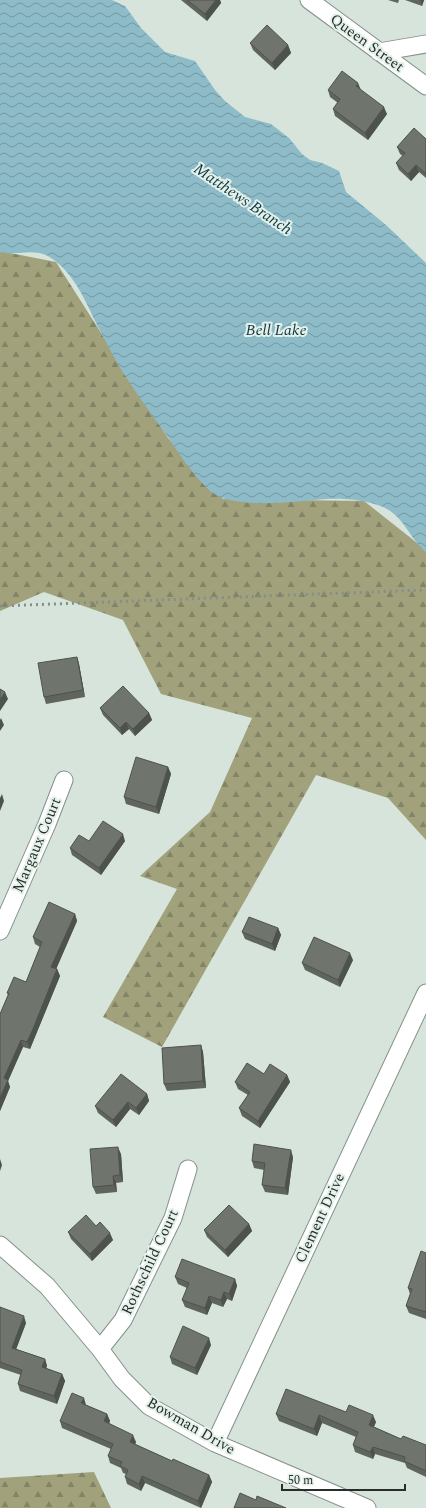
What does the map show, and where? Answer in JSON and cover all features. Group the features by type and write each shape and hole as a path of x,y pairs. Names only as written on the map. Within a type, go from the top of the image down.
{"street":[{"name":"Queen Street","path":"309,0 426,86"},
{"path":"380,52 426,44"},
{"name":"Margaux Court","path":"0,931 47,824 64,780"},
{"name":"Clement Drive","path":"215,1443 426,993"},
{"name":"Rothschild Court","path":"100,1349 123,1320 173,1218 188,1169"},
{"name":"Bowman Drive","path":"0,1244 47,1286 100,1349 122,1379 149,1406 215,1443 367,1508"}],"green space":[{"path":"0,251 56,262 168,438 223,499 364,501 426,550 426,840 388,798 316,775 162,1047 103,1017 177,889 140,876 210,812 252,718 161,694 123,620 44,592 0,611"},
{"path":"94,1472 111,1508 0,1508 0,1478"}],"water":[{"name":"Bell Lake","path":"0,0 112,0 125,6 141,28 165,52 195,61 215,90 225,101 245,117 271,124 289,138 302,154 310,160 322,163 339,171 346,192 386,225 426,263 426,552 396,516 390,511 377,505 362,501 340,499 282,503 247,503 232,501 209,490 196,477 130,383 119,366 77,286 64,269 57,262 42,254 30,252 0,252"}],"building":[{"path":"187,0 216,0 205,14"},
{"path":"267,25 288,45 272,63 250,43"},
{"path":"342,71 358,83 356,86 384,107 365,133 333,109 340,99 328,90"},
{"path":"414,128 426,139 426,174 416,165 408,174 396,163 405,153 397,147"},
{"path":"77,657 83,690 44,697 38,663"},
{"path":"123,686 149,713 133,729 126,722 120,728 100,708"},
{"path":"0,689 5,692 0,700"},
{"path":"136,757 168,767 156,807 124,797"},
{"path":"103,821 123,834 99,868 70,848 79,835 89,841"},
{"path":"49,902 75,914 51,967 57,969 33,1029 27,1042 21,1040 4,1078 8,1080 0,1098 0,1014 14,977 26,982 42,942 33,937"},
{"path":"249,917 278,928 272,944 242,932"},
{"path":"314,937 350,953 338,980 302,963"},
{"path":"201,1045 203,1081 164,1084 162,1048"},
{"path":"247,1063 264,1074 270,1064 287,1075 258,1121 239,1108 250,1092 235,1082"},
{"path":"121,1074 147,1094 136,1108 128,1102 113,1120 95,1106"},
{"path":"254,1144 291,1150 285,1188 262,1185 265,1163 252,1161"},
{"path":"118,1147 120,1175 113,1176 114,1185 93,1187 90,1149"},
{"path":"229,1205 249,1224 225,1250 204,1230"},
{"path":"86,1215 96,1226 100,1222 110,1233 90,1254 68,1232"},
{"path":"421,1251 426,1253 426,1312 406,1306 412,1289 408,1288"},
{"path":"182,1259 235,1279 229,1294 224,1292 221,1300 209,1296 205,1308 182,1300 189,1283 175,1277"},
{"path":"0,1307 24,1316 12,1348 45,1359 42,1367 62,1374 54,1396 18,1384 22,1370 0,1362"},
{"path":"183,1326 209,1338 195,1368 170,1357"},
{"path":"286,1389 346,1412 349,1405 373,1415 369,1425 401,1439 403,1436 426,1445 426,1471 404,1461 405,1457 373,1447 370,1452 353,1445 358,1432 319,1415 314,1429 276,1414"},
{"path":"72,1393 84,1398 81,1403 107,1414 104,1421 133,1435 130,1442 172,1461 173,1459 209,1475 198,1501 142,1476 139,1484 125,1477 128,1470 120,1466 122,1462 108,1456 113,1444 60,1421"},
{"path":"240,1493 256,1500 257,1496 286,1508 234,1508"}],"railway":[{"path":"0,606 426,590"}],"water label":[{"name":"Matthews Branch","path":"243,199"}]}
